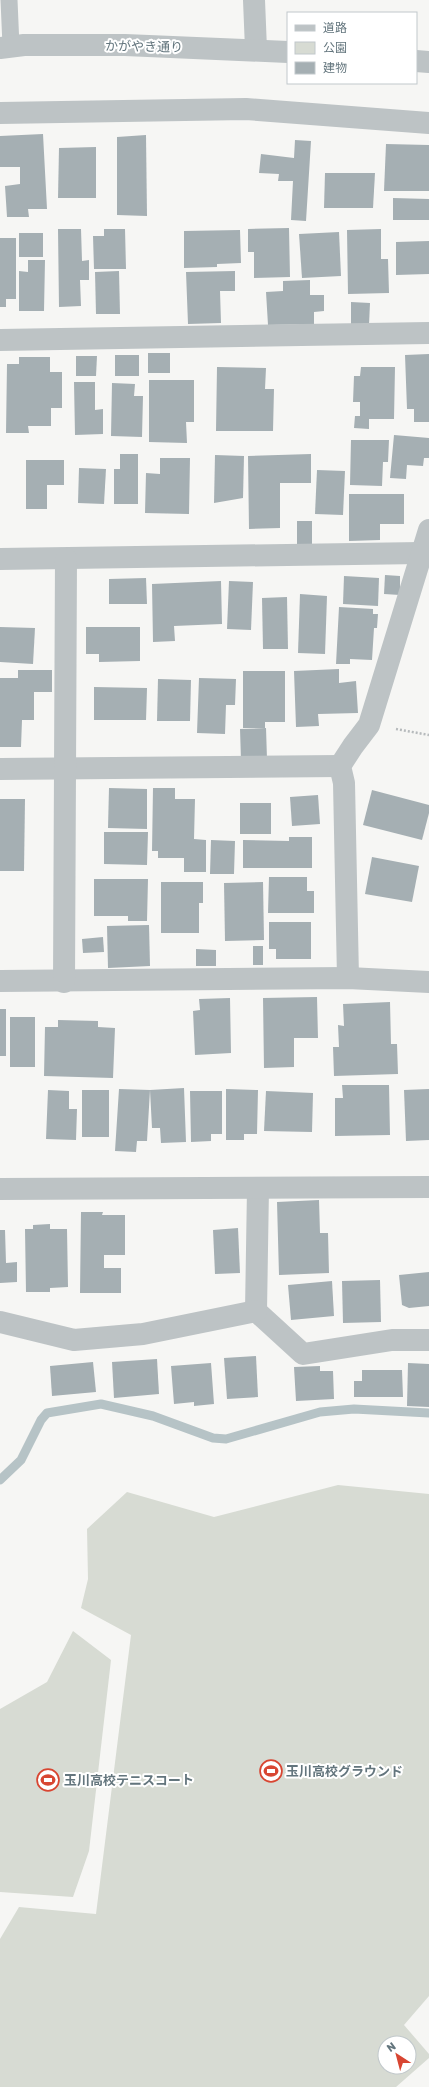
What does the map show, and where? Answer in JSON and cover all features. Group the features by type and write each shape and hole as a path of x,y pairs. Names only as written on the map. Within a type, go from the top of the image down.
{"street":[{"path":"254,0 256,50"},
{"name":"かがやき通り","path":"6,47 125,45 287,52"},
{"path":"417,61 429,62"},
{"path":"0,114 246,109 429,123"},
{"path":"0,340 429,333"},
{"path":"348,978 344,783 340,766 369,725 429,530"},
{"path":"0,559 421,553"},
{"path":"64,982 66,559"},
{"path":"0,769 340,766"},
{"path":"0,981 64,982 348,978 429,982"},
{"path":"0,1188 429,1187"},
{"path":"258,1188 256,1311 303,1354 392,1340 429,1340"},
{"path":"0,1322 74,1340 143,1334 256,1311"}],"lane":[{"path":"6,47 9,0"}],"path":[{"path":"369,725 429,735"}],"green space":[{"name":"玉川高校グラウンド","path":"338,1485 429,1494 429,1996 404,2025 413,2035 377,2035 377,2075 410,2075 396,2087 0,2087 0,1939 19,1907 96,1914 131,1635 81,1608 88,1579 87,1529 127,1492 214,1517"},
{"name":"玉川高校テニスコート","path":"73,1631 111,1660 89,1851 73,1897 0,1892 0,1709 47,1682"},
{"name":"玉川高校グラウンド","path":"417,2040 429,2054 429,2058 417,2069"}],"building":[{"path":"43,134 47,209 28,209 29,217 7,217 5,186 20,184 20,167 0,167 0,136"},
{"path":"146,135 147,216 117,215 117,137"},
{"path":"295,140 311,141 306,221 291,220 293,181 278,181 279,174 259,173 261,154 294,158"},
{"path":"386,144 429,145 429,191 384,191"},
{"path":"96,147 96,198 58,198 59,148"},
{"path":"325,173 375,173 373,208 324,208"},
{"path":"393,198 429,199 429,220 393,220"},
{"path":"289,228 290,277 254,278 254,252 248,252 248,229"},
{"path":"58,229 81,229 82,261 89,260 89,280 80,280 81,306 59,307"},
{"path":"104,229 125,229 126,269 94,269 93,236 104,236"},
{"path":"381,229 381,259 388,259 389,293 348,294 347,230"},
{"path":"240,230 241,263 217,264 217,267 184,268 184,231"},
{"path":"339,232 341,276 302,278 299,234"},
{"path":"19,233 43,233 43,257 19,257"},
{"path":"0,238 16,238 16,299 6,299 6,307 0,307"},
{"path":"429,241 429,274 396,275 396,242"},
{"path":"28,260 45,260 44,311 19,311 19,271 28,272"},
{"path":"119,271 120,314 96,314 95,272"},
{"path":"235,271 235,291 220,291 221,323 188,324 186,272"},
{"path":"310,280 310,295 324,295 324,311 314,312 314,324 268,325 266,292 283,291 283,281"},
{"path":"351,302 370,303 369,325 351,325"},
{"path":"148,353 170,353 170,373 148,373"},
{"path":"429,354 429,422 414,422 414,409 407,409 405,355"},
{"path":"115,355 139,355 139,376 115,376"},
{"path":"76,356 97,356 96,376 76,376"},
{"path":"19,357 50,357 50,372 62,372 62,408 51,408 51,426 28,426 29,433 6,433 7,364 19,364"},
{"path":"217,367 266,368 265,389 274,389 273,431 216,431"},
{"path":"361,367 395,367 394,419 369,419 369,429 354,428 355,416 360,416 360,402 353,402 354,376 360,376"},
{"path":"149,380 194,380 194,422 186,422 187,443 149,442"},
{"path":"74,382 95,382 95,410 103,409 103,434 75,435"},
{"path":"112,383 135,384 134,396 143,396 142,437 111,436"},
{"path":"394,435 429,438 429,458 424,458 423,466 407,465 406,479 390,478"},
{"path":"351,440 389,440 388,462 383,462 382,486 350,485"},
{"path":"120,454 138,454 138,504 114,504 114,469 120,469"},
{"path":"311,454 311,483 280,483 280,528 249,529 248,456"},
{"path":"215,455 244,456 243,498 214,503"},
{"path":"160,458 190,458 189,514 145,513 146,473 160,474"},
{"path":"26,460 64,460 64,485 47,485 47,509 26,509"},
{"path":"79,468 106,469 104,504 78,503"},
{"path":"317,470 345,471 343,515 315,514"},
{"path":"349,494 404,494 404,524 380,524 380,540 349,541"},
{"path":"297,521 312,521 312,546 297,546"},
{"path":"385,575 400,576 400,595 384,594"},
{"path":"344,576 379,578 378,606 343,604"},
{"path":"146,578 147,604 109,604 109,579"},
{"path":"221,581 222,624 174,626 175,641 153,642 152,584"},
{"path":"229,581 253,582 251,630 227,629"},
{"path":"300,594 327,596 325,654 298,653"},
{"path":"287,597 288,649 263,649 262,598"},
{"path":"339,607 373,609 373,614 378,614 377,628 374,628 372,660 350,659 350,664 336,664"},
{"path":"0,627 35,628 33,664 0,662"},
{"path":"86,627 140,627 140,661 99,662 99,654 86,654"},
{"path":"339,669 339,683 356,681 358,713 318,714 319,726 296,727 294,671"},
{"path":"18,670 52,670 52,692 34,692 34,720 22,720 21,747 0,747 0,678 18,678"},
{"path":"243,671 285,671 285,722 265,722 265,728 243,728"},
{"path":"199,678 236,679 235,705 226,705 225,734 197,733"},
{"path":"158,679 191,680 190,721 157,721"},
{"path":"94,687 147,688 146,720 94,720"},
{"path":"266,728 267,760 241,761 240,729"},
{"path":"109,788 147,789 147,829 108,828"},
{"path":"153,788 175,788 175,799 195,799 194,839 206,840 206,872 184,872 184,858 158,858 158,851 152,851"},
{"path":"372,790 429,805 429,813 422,840 363,825"},
{"path":"318,795 320,824 292,826 290,797"},
{"path":"0,799 25,799 24,871 0,871"},
{"path":"240,803 271,803 271,834 240,834"},
{"path":"104,832 148,832 147,865 104,864"},
{"path":"289,837 312,837 312,868 243,868 243,840 289,841"},
{"path":"211,840 235,841 234,874 210,874"},
{"path":"372,857 419,866 412,902 365,894"},
{"path":"269,877 307,877 307,891 314,891 314,913 268,913"},
{"path":"94,879 148,879 147,921 128,921 128,916 94,916"},
{"path":"161,882 203,882 203,903 199,903 199,933 161,933"},
{"path":"263,882 264,940 225,941 224,883"},
{"path":"269,922 311,922 311,959 276,959 276,949 269,949"},
{"path":"149,925 150,966 108,968 107,926"},
{"path":"103,937 104,952 83,953 82,939"},
{"path":"253,946 263,946 263,965 253,965"},
{"path":"196,949 216,950 216,966 196,966"},
{"path":"317,997 318,1038 294,1038 294,1067 264,1068 263,998"},
{"path":"230,998 231,1053 195,1055 193,1011 200,1010 199,999"},
{"path":"390,1002 391,1044 397,1044 398,1074 334,1076 333,1047 339,1047 338,1025 344,1026 343,1004"},
{"path":"0,1009 6,1009 6,1056 0,1056"},
{"path":"10,1017 35,1017 35,1067 10,1067"},
{"path":"58,1020 98,1021 98,1027 115,1028 113,1078 44,1076 45,1027 58,1027"},
{"path":"342,1085 389,1085 390,1135 335,1136 335,1098 343,1098"},
{"path":"184,1088 186,1142 161,1143 160,1128 152,1128 150,1090"},
{"path":"119,1089 150,1090 147,1141 137,1141 136,1152 115,1151"},
{"path":"226,1089 258,1090 257,1134 244,1134 244,1140 226,1140"},
{"path":"429,1089 429,1140 406,1141 404,1090"},
{"path":"48,1090 69,1091 69,1109 77,1109 76,1140 46,1139"},
{"path":"82,1090 109,1090 109,1137 82,1137"},
{"path":"190,1091 222,1091 222,1134 211,1134 211,1141 191,1142"},
{"path":"266,1091 313,1093 312,1132 264,1131"},
{"path":"319,1200 320,1233 328,1233 329,1273 279,1275 277,1202"},
{"path":"81,1212 103,1212 102,1215 125,1215 125,1255 104,1255 104,1268 121,1268 121,1293 80,1293"},
{"path":"50,1224 50,1229 67,1229 68,1287 50,1288 50,1292 26,1292 25,1229 33,1229 33,1225"},
{"path":"238,1228 240,1273 215,1274 213,1230"},
{"path":"0,1230 5,1230 6,1263 17,1262 17,1282 0,1283"},
{"path":"429,1272 429,1306 409,1308 402,1305 399,1275"},
{"path":"380,1280 381,1322 343,1323 342,1281"},
{"path":"332,1281 334,1316 291,1320 288,1285"},
{"path":"256,1356 258,1397 227,1399 224,1358"},
{"path":"157,1359 159,1394 114,1398 112,1362"},
{"path":"93,1362 96,1392 52,1396 50,1366"},
{"path":"211,1363 214,1404 194,1406 194,1402 174,1404 171,1366"},
{"path":"408,1363 429,1364 429,1407 407,1406"},
{"path":"320,1366 320,1371 333,1371 334,1399 296,1401 294,1367"},
{"path":"362,1370 402,1370 403,1397 354,1397 354,1381 362,1381"}],"waterway":[{"path":"0,1480 21,1460 41,1420 47,1413 101,1404 153,1416 213,1438 226,1439 320,1412 354,1409 429,1413"}],"place":[{"name":"玉川高校グラウンド","path":"271,1771"},
{"name":"玉川高校テニスコート","path":"48,1780"}]}
